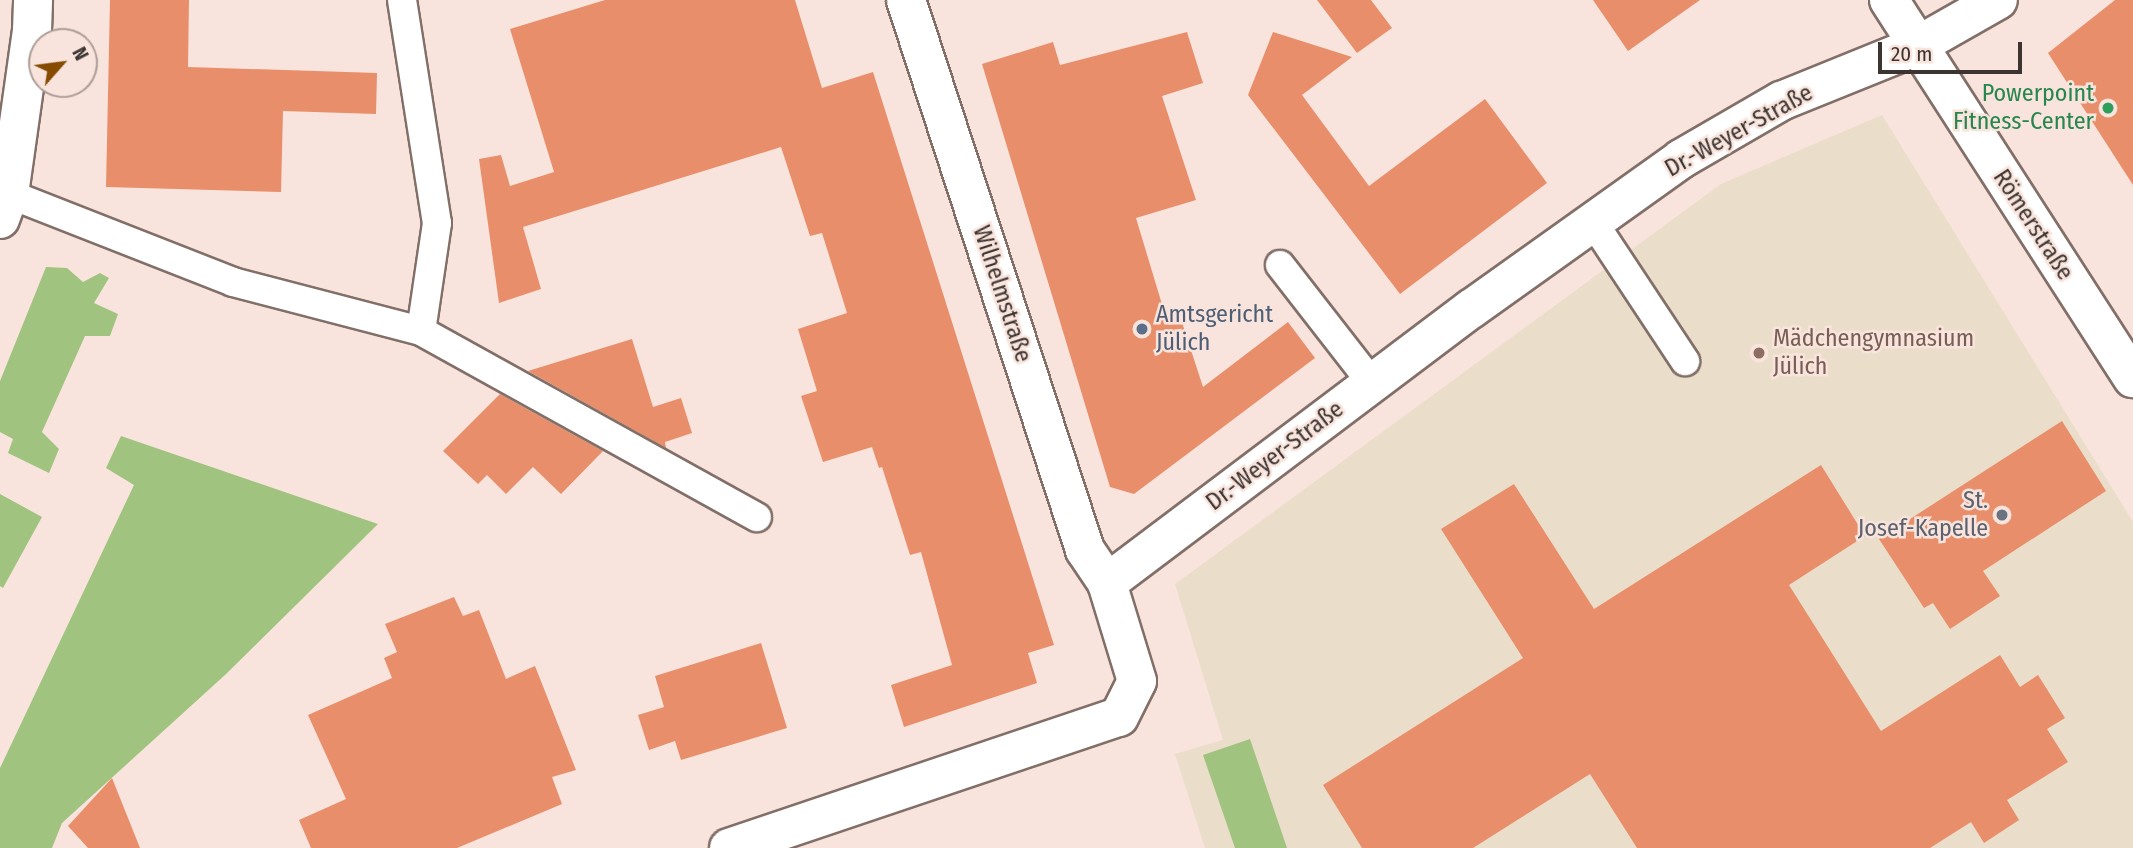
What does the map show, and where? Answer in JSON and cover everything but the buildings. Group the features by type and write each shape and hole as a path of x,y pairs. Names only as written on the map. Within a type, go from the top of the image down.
{"street":[{"path":"4,207 33,31 33,0"},
{"name":"Wilhelmstraße","path":"906,0 1085,550 1107,583"},
{"name":"Römerstraße","path":"1889,0 2133,378"},
{"name":"Dr.-Weyer-Straße","path":"1107,583 1372,383 1681,159 1782,101 1917,46 1998,0"},
{"path":"729,848 1119,718 1137,681 1107,583"}],"lane":[{"path":"402,0 437,223 421,331"},
{"path":"4,207 233,282 421,331 757,517"},
{"path":"1593,222 1685,361"},
{"path":"1280,265 1372,383"}],"shaded area":[{"name":"Mädchengymnasium Jülich","path":"1882,115 2133,522 2133,848 1205,848 1175,754 1223,740 1175,584 1721,184"}],"green space":[{"path":"46,267 67,268 83,282 100,273 109,278 94,303 118,314 110,336 85,336 42,432 59,449 49,473 8,453 13,439 0,432 0,381"},
{"path":"121,436 378,524 225,675 62,823 52,848 0,848 0,768 134,485 106,468"},
{"path":"0,494 42,517 3,588 0,586"},
{"path":"1250,739 1287,848 1235,848 1203,755"}],"place":[{"name":"Powerpoint Fitness-Center","path":"2108,108"},
{"name":"Amtsgericht Jülich","path":"1142,329"},
{"name":"Mädchengymnasium Jülich","path":"1759,353"},
{"name":"St. Josef-Kapelle","path":"2002,515"}]}
